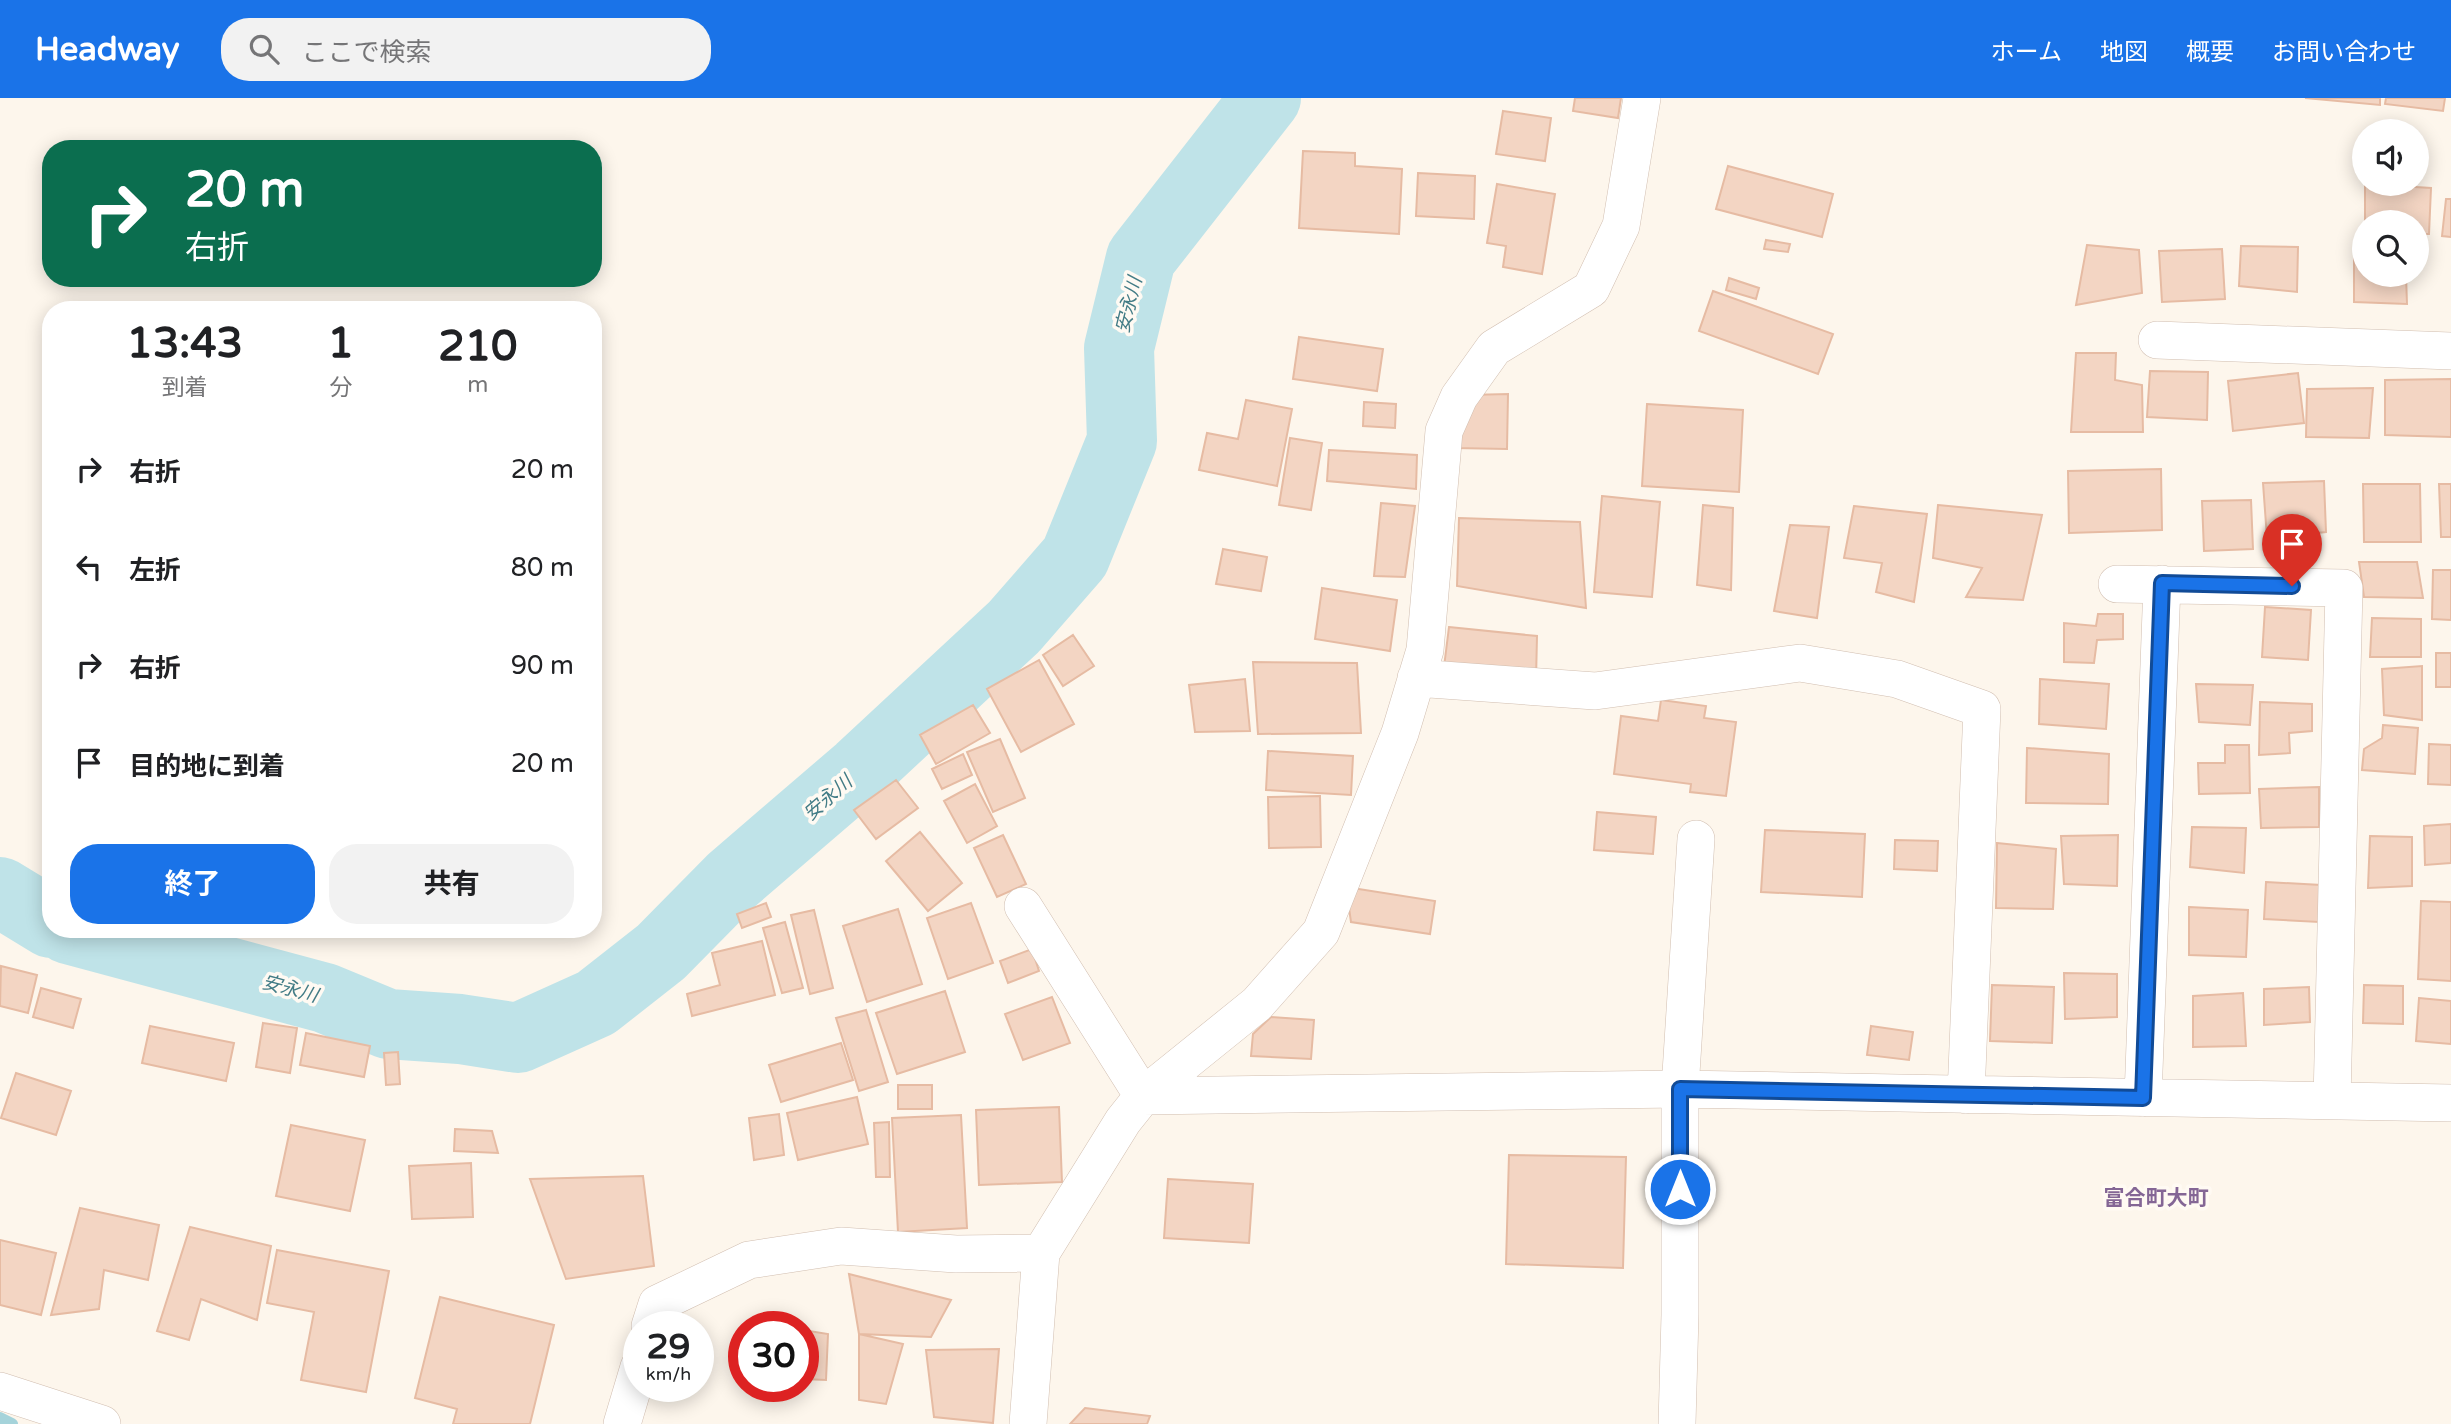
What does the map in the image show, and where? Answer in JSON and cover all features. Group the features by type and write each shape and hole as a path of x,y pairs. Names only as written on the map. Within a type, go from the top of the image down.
{"street":[{"path":"1028,1424 1041,1253 1124,1121 1143,1096 1257,1004 1321,932 1399,733 1425,650 1444,430 1459,397 1494,348 1591,289 1621,226 1642,98"},
{"path":"2157,340 2451,351"},
{"path":"2143,1098 2162,583"},
{"path":"2118,584 2344,588 2332,1101"},
{"path":"1416,678 1595,691 1800,663 1897,679 1982,709 1966,1095"},
{"path":"1677,1424 1680,1089 1696,839"},
{"path":"1023,906 1143,1096"},
{"path":"1143,1096 1680,1089 2451,1103"},
{"path":"655,1311 657,1304 749,1260 841,1246 956,1254 1041,1253"},
{"path":"0,1391 102,1424"},
{"path":"622,1424 629,1402"}],"building":[{"path":"1575,98 1621,98 1618,118 1573,111"},
{"path":"2305,98 2380,98 2380,105"},
{"path":"2386,98 2445,98 2443,111 2385,104"},
{"path":"1503,111 1551,118 1545,161 1496,154"},
{"path":"1303,151 1355,153 1355,166 1402,169 1399,234 1299,228"},
{"path":"1728,166 1833,194 1822,237 1716,209"},
{"path":"1418,173 1475,176 1474,219 1416,216"},
{"path":"1497,184 1555,194 1542,274 1503,267 1506,246 1487,243"},
{"path":"2431,188 2429,234 2429,210 2365,210 2365,196 2429,196"},
{"path":"2446,199 2451,199 2451,237 2442,236"},
{"path":"1766,240 1790,244 1788,252 1764,249"},
{"path":"2087,245 2139,250 2142,293 2076,305"},
{"path":"2241,246 2298,247 2297,292 2239,286"},
{"path":"2222,249 2225,299 2162,302 2159,251"},
{"path":"1729,278 1759,288 1756,299 1726,290"},
{"path":"2354,287 2406,287 2407,304 2354,302"},
{"path":"1713,291 1833,334 1818,374 1699,331"},
{"path":"1299,337 1383,349 1377,391 1293,379"},
{"path":"2076,353 2116,353 2115,380 2142,385 2143,432 2071,432"},
{"path":"2150,371 2208,372 2207,420 2147,417"},
{"path":"2298,373 2304,423 2233,431 2228,381"},
{"path":"2451,379 2451,437 2385,435 2385,380"},
{"path":"2373,388 2369,438 2306,437 2307,389"},
{"path":"1508,394 1507,449 1455,448 1468,395"},
{"path":"1246,400 1292,409 1277,486 1199,470 1207,433 1238,439"},
{"path":"1364,402 1396,404 1395,428 1363,426"},
{"path":"1647,404 1743,410 1739,492 1642,486"},
{"path":"1290,438 1322,443 1311,510 1279,505"},
{"path":"1329,450 1417,455 1416,489 1327,481"},
{"path":"2161,469 2162,530 2069,533 2068,471"},
{"path":"2324,481 2326,532 2267,538 2263,483"},
{"path":"2363,484 2420,484 2421,542 2364,542"},
{"path":"2439,484 2451,484 2451,537 2441,537"},
{"path":"1602,496 1660,502 1652,597 1594,592"},
{"path":"2251,500 2253,549 2204,551 2202,501"},
{"path":"1381,503 1415,506 1405,577 1374,576"},
{"path":"1703,505 1733,508 1731,590 1697,585"},
{"path":"1938,505 2042,515 2023,600 1966,597 1982,568 1933,558"},
{"path":"1854,506 1927,514 1914,602 1876,592 1882,563 1844,558"},
{"path":"1459,518 1580,522 1586,608 1457,586"},
{"path":"1790,525 1829,527 1817,618 1774,611"},
{"path":"1223,549 1267,557 1261,591 1216,584"},
{"path":"2359,562 2417,562 2423,598 2364,597"},
{"path":"2433,570 2451,570 2451,620 2432,619"},
{"path":"1322,588 1397,600 1390,651 1315,639"},
{"path":"2265,607 2311,610 2308,660 2262,657"},
{"path":"2098,614 2123,614 2123,639 2097,640 2094,663 2064,662 2064,623 2096,626"},
{"path":"2372,618 2421,619 2421,657 2370,657"},
{"path":"1449,627 1537,636 1536,680 1443,675"},
{"path":"1073,635 1094,666 1063,686 1043,655"},
{"path":"2436,653 2451,653 2451,687 2436,687"},
{"path":"1039,660 1074,724 1021,752 987,689"},
{"path":"1253,662 1357,663 1361,733 1258,734"},
{"path":"2422,666 2422,720 2384,715 2382,669"},
{"path":"1245,679 1250,731 1195,732 1189,685"},
{"path":"2040,679 2109,684 2106,729 2039,724"},
{"path":"2196,684 2253,685 2250,725 2199,722"},
{"path":"1661,700 1706,706 1704,718 1736,722 1726,796 1690,792 1691,784 1614,774 1621,716 1658,721"},
{"path":"2260,702 2312,704 2312,731 2289,733 2290,753 2259,755"},
{"path":"973,705 990,733 936,764 920,735"},
{"path":"2383,725 2418,728 2415,774 2362,770 2364,749 2382,738"},
{"path":"1000,739 1025,798 993,812 967,752"},
{"path":"2429,744 2451,745 2451,785 2428,784"},
{"path":"2225,745 2249,745 2250,793 2199,794 2198,763 2225,763"},
{"path":"2027,748 2109,754 2108,804 2026,803"},
{"path":"1268,751 1353,756 1351,795 1266,790"},
{"path":"963,754 972,775 942,789 932,769"},
{"path":"896,780 918,808 876,839 854,810"},
{"path":"975,784 997,826 967,843 944,801"},
{"path":"2319,787 2319,827 2261,828 2259,789"},
{"path":"1320,796 1321,847 1269,848 1268,797"},
{"path":"1597,812 1656,817 1653,854 1594,850"},
{"path":"2451,824 2451,863 2425,865 2424,826"},
{"path":"2192,827 2246,828 2244,873 2190,867"},
{"path":"1765,830 1865,834 1862,897 1761,892"},
{"path":"920,832 962,883 928,911 886,861"},
{"path":"1003,835 1026,884 997,897 974,848"},
{"path":"2118,835 2117,886 2064,884 2061,836"},
{"path":"2370,836 2412,837 2412,886 2368,888"},
{"path":"1895,840 1938,841 1937,871 1894,869"},
{"path":"1997,843 2056,849 2053,909 1996,908"},
{"path":"2266,882 2321,885 2319,922 2264,919"},
{"path":"1346,887 1435,901 1430,934 1351,922"},
{"path":"2421,901 2451,902 2451,981 2418,979"},
{"path":"766,903 771,917 742,928 737,914"},
{"path":"971,903 993,963 948,979 927,918"},
{"path":"2189,907 2248,910 2246,957 2189,955"},
{"path":"898,909 922,984 867,1002 843,926"},
{"path":"814,910 833,988 810,994 791,915"},
{"path":"785,922 803,988 782,993 763,928"},
{"path":"762,941 775,995 692,1016 687,994 720,985 712,953"},
{"path":"1032,949 1039,971 1008,983 1000,961"},
{"path":"1,966 37,975 28,1013 0,1006"},
{"path":"2064,973 2117,974 2117,1017 2065,1019"},
{"path":"1992,985 2054,987 2052,1043 1990,1041"},
{"path":"2364,985 2403,986 2403,1024 2363,1023"},
{"path":"2309,987 2310,1022 2264,1025 2264,989"},
{"path":"41,988 81,999 73,1028 33,1017"},
{"path":"945,991 965,1052 897,1074 876,1013"},
{"path":"2243,993 2246,1046 2193,1047 2193,996"},
{"path":"1052,997 1070,1043 1023,1060 1005,1014"},
{"path":"2419,998 2451,1001 2451,1044 2416,1041"},
{"path":"866,1010 888,1082 859,1091 836,1018"},
{"path":"1271,1017 1314,1020 1311,1059 1251,1056 1253,1034"},
{"path":"263,1023 297,1028 290,1073 256,1067"},
{"path":"150,1026 234,1043 226,1081 142,1063"},
{"path":"1871,1026 1913,1032 1909,1060 1867,1055"},
{"path":"306,1033 370,1046 364,1077 300,1065"},
{"path":"841,1043 853,1080 781,1102 769,1065"},
{"path":"398,1052 400,1084 386,1085 384,1053"},
{"path":"16,1073 71,1091 56,1135 1,1118"},
{"path":"898,1085 932,1085 932,1109 898,1109"},
{"path":"857,1097 868,1144 798,1160 787,1113"},
{"path":"1059,1107 1062,1182 979,1185 976,1110"},
{"path":"779,1114 784,1155 754,1160 749,1118"},
{"path":"961,1115 967,1228 898,1232 892,1118"},
{"path":"889,1122 890,1177 876,1177 874,1123"},
{"path":"291,1125 365,1140 350,1211 276,1196"},
{"path":"455,1129 492,1131 498,1153 454,1151"},
{"path":"1509,1155 1626,1157 1623,1268 1506,1264"},
{"path":"471,1163 473,1217 412,1219 409,1166"},
{"path":"643,1176 654,1266 566,1279 530,1179"},
{"path":"1168,1179 1253,1184 1249,1243 1164,1238"},
{"path":"80,1208 159,1225 148,1280 104,1270 99,1309 51,1315"},
{"path":"190,1227 271,1246 257,1320 201,1299 189,1340 157,1331"},
{"path":"0,1240 56,1253 41,1315 0,1305"},
{"path":"277,1250 389,1271 366,1392 301,1380 314,1312 267,1303"},
{"path":"849,1274 951,1300 931,1337 859,1334"},
{"path":"440,1297 554,1325 530,1424 453,1424 457,1409 415,1398"},
{"path":"819,1333 828,1334 826,1380 819,1380"},
{"path":"859,1334 903,1344 886,1404 859,1400"},
{"path":"999,1349 993,1423 934,1417 926,1350"},
{"path":"1085,1408 1150,1416 1147,1424 1070,1424"}],"waterway":[{"name":"安永川","path":"102,938 325,998 388,1024 460,1029 518,1038 596,1003 661,952 732,880 860,770 1014,627 1075,557 1122,441 1119,348 1141,258 1266,98"},
{"name":"安永川","path":"0,892 42,918"},
{"path":"0,1418 12,1424"}],"district":[{"name":"富合町大町","path":"2156,1198"}],"route":[{"path":"1680,1189 1680,1089 2143,1098 2162,583 2292,586"}]}
